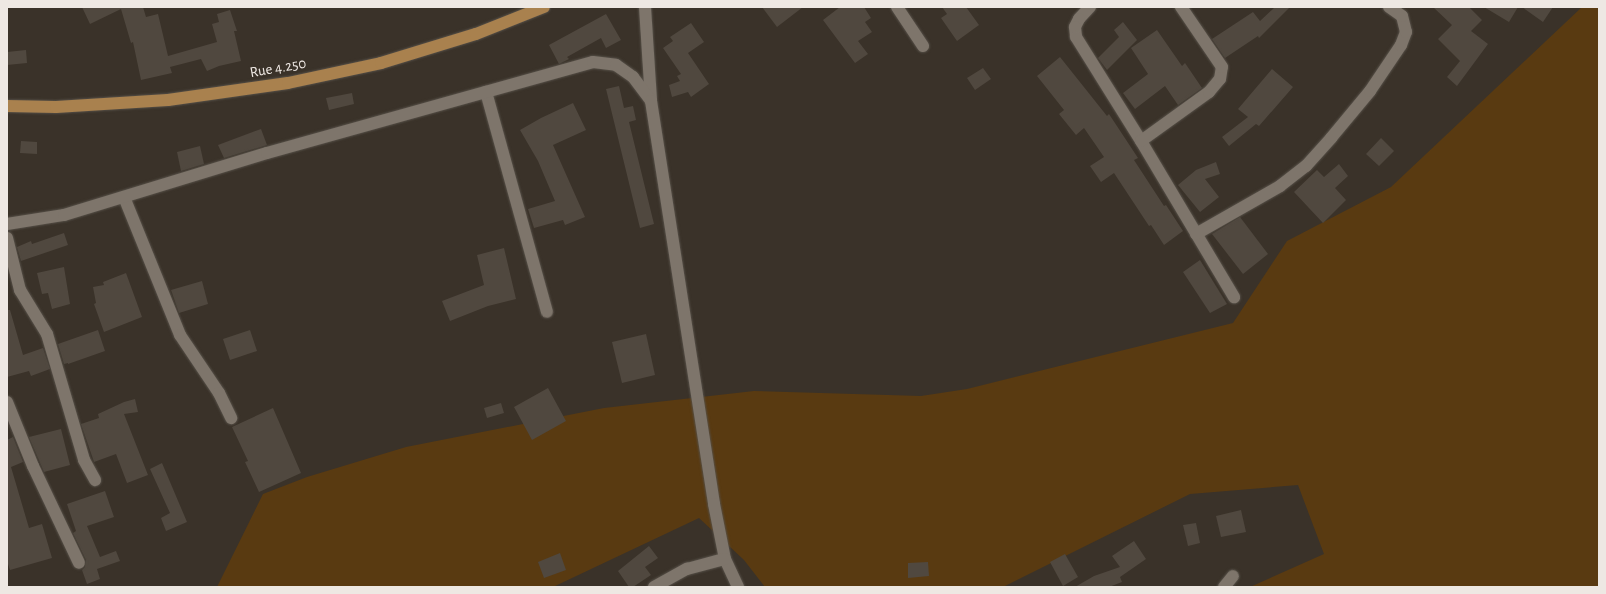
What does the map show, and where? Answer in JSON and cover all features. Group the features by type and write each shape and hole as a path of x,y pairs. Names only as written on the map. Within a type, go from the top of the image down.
{"main road":[{"name":"Rue 4.250","path":"7,106 56,107 168,100 288,83 381,63 476,34 544,7"}],"street":[{"path":"645,7 651,101 712,496 725,559 738,587"},
{"path":"897,7 923,46"},
{"path":"1090,7 1077,23 1076,37 1142,141 1234,297"},
{"path":"1142,141 1209,92 1220,80 1222,67 1181,7"},
{"path":"1196,234 1280,186 1306,166 1332,138 1370,91 1401,45 1406,32 1402,16 1389,7"},
{"path":"7,224 64,216 268,153 593,62 616,64 633,77 651,101"},
{"path":"486,92 547,312"},
{"path":"124,197 180,335 219,392 231,418"},
{"path":"7,238 20,290 47,334 84,460 95,480"},
{"path":"7,402 33,466 79,564"},
{"path":"654,587 687,568 725,559"},
{"path":"1224,587 1233,576"}],"shaded area":[{"path":"1582,7 1599,7 1599,587 1250,587 1324,554 1298,485 1190,494 1003,587 765,587 744,560 699,518 553,587 217,587 263,494 307,477 406,447 604,408 754,391 921,396 967,389 1233,323 1287,241 1391,187"}],"building":[{"path":"82,7 143,7 146,17 158,14 168,56 217,42 212,24 219,22 217,14 230,10 237,31 234,31 241,61 219,66 207,71 201,59 170,67 172,73 141,80 133,42 131,43 121,9 90,24"},
{"path":"762,7 803,7 777,27"},
{"path":"840,7 864,7 871,18 865,22 872,32 858,41 868,54 855,63 823,20"},
{"path":"942,7 966,7 979,25 957,41 941,18 947,14"},
{"path":"1275,7 1290,7 1259,38 1258,36 1225,58 1212,39 1253,12 1260,21"},
{"path":"1433,7 1469,7 1482,20 1471,31 1488,44 1457,86 1447,77 1460,61 1438,39 1452,25"},
{"path":"1484,7 1518,7 1509,22"},
{"path":"1522,7 1553,7 1543,22"},
{"path":"606,14 621,40 606,48 601,38 567,57 569,59 559,64 549,45"},
{"path":"1123,22 1137,40 1107,70 1098,58 1119,37 1114,30"},
{"path":"691,23 704,42 688,53 709,84 691,97 688,92 672,97 669,85 680,81 677,76 681,74 663,48 673,41 670,37"},
{"path":"1157,30 1182,66 1185,63 1202,88 1178,105 1165,86 1135,109 1123,93 1148,74 1131,48"},
{"path":"26,50 27,63 7,65 7,52"},
{"path":"1060,57 1107,116 1109,114 1138,158 1134,160 1164,206 1166,205 1183,231 1164,245 1151,225 1149,226 1114,173 1101,182 1090,166 1104,157 1084,128 1076,135 1059,114 1064,110 1037,76"},
{"path":"983,68 991,79 975,90 967,78"},
{"path":"1272,69 1293,87 1259,126 1256,124 1229,146 1222,137 1248,117 1238,109"},
{"path":"619,86 624,108 633,106 636,120 629,122 654,224 640,228 606,89"},
{"path":"352,93 354,104 329,110 326,98"},
{"path":"573,103 586,130 553,145 585,217 565,225 563,220 534,228 528,209 555,201 538,161 520,130"},
{"path":"261,129 267,145 224,158 218,145"},
{"path":"1381,138 1394,151 1379,166 1366,154"},
{"path":"21,141 37,142 37,154 20,153"},
{"path":"200,146 204,164 181,171 177,152"},
{"path":"1216,162 1220,174 1205,179 1219,197 1200,212 1178,185 1196,170"},
{"path":"1339,164 1348,176 1335,188 1346,200 1323,223 1294,192 1317,170 1324,177"},
{"path":"1240,217 1268,254 1243,274 1212,234"},
{"path":"64,233 68,245 21,261 17,247 31,241 32,244"},
{"path":"504,248 516,299 488,306 450,321 442,301 484,285 477,255"},
{"path":"1200,260 1227,304 1210,313 1183,272"},
{"path":"64,267 70,304 52,309 48,293 42,294 37,273"},
{"path":"126,273 142,317 104,332 94,304 96,303 93,287 104,285 103,282"},
{"path":"202,281 208,304 179,313 171,290"},
{"path":"7,310 10,310 23,355 43,348 50,369 31,376 29,371 7,377"},
{"path":"98,330 105,351 68,364 64,364 58,344"},
{"path":"250,330 257,351 230,360 223,339"},
{"path":"646,334 655,375 622,383 612,342"},
{"path":"548,388 566,421 532,440 514,407"},
{"path":"135,399 138,412 124,414 148,475 127,483 116,454 94,462 81,424 99,418 98,414 124,402"},
{"path":"501,403 504,413 487,418 484,408"},
{"path":"273,408 301,473 259,492 245,462 248,461 232,427"},
{"path":"61,429 70,465 44,472 29,437"},
{"path":"13,437 23,462 11,467 29,528 42,524 52,558 10,570 7,561 7,440"},
{"path":"162,463 187,522 166,531 161,518 170,513 150,469"},
{"path":"105,491 114,517 87,526 100,557 116,551 120,561 97,569 100,579 87,584 82,570 85,567 86,560 73,533 76,531 67,504"},
{"path":"1241,510 1246,532 1221,537 1216,516"},
{"path":"1196,523 1200,543 1188,546 1183,525"},
{"path":"1134,541 1146,559 1120,577 1122,582 1109,587 1075,587 1094,576 1120,567 1112,556"},
{"path":"649,546 658,558 645,567 651,575 633,587 629,587 618,571"},
{"path":"560,553 566,570 544,578 538,562"},
{"path":"1065,554 1078,577 1063,586 1050,562"},
{"path":"928,562 929,576 908,578 908,563"}]}
